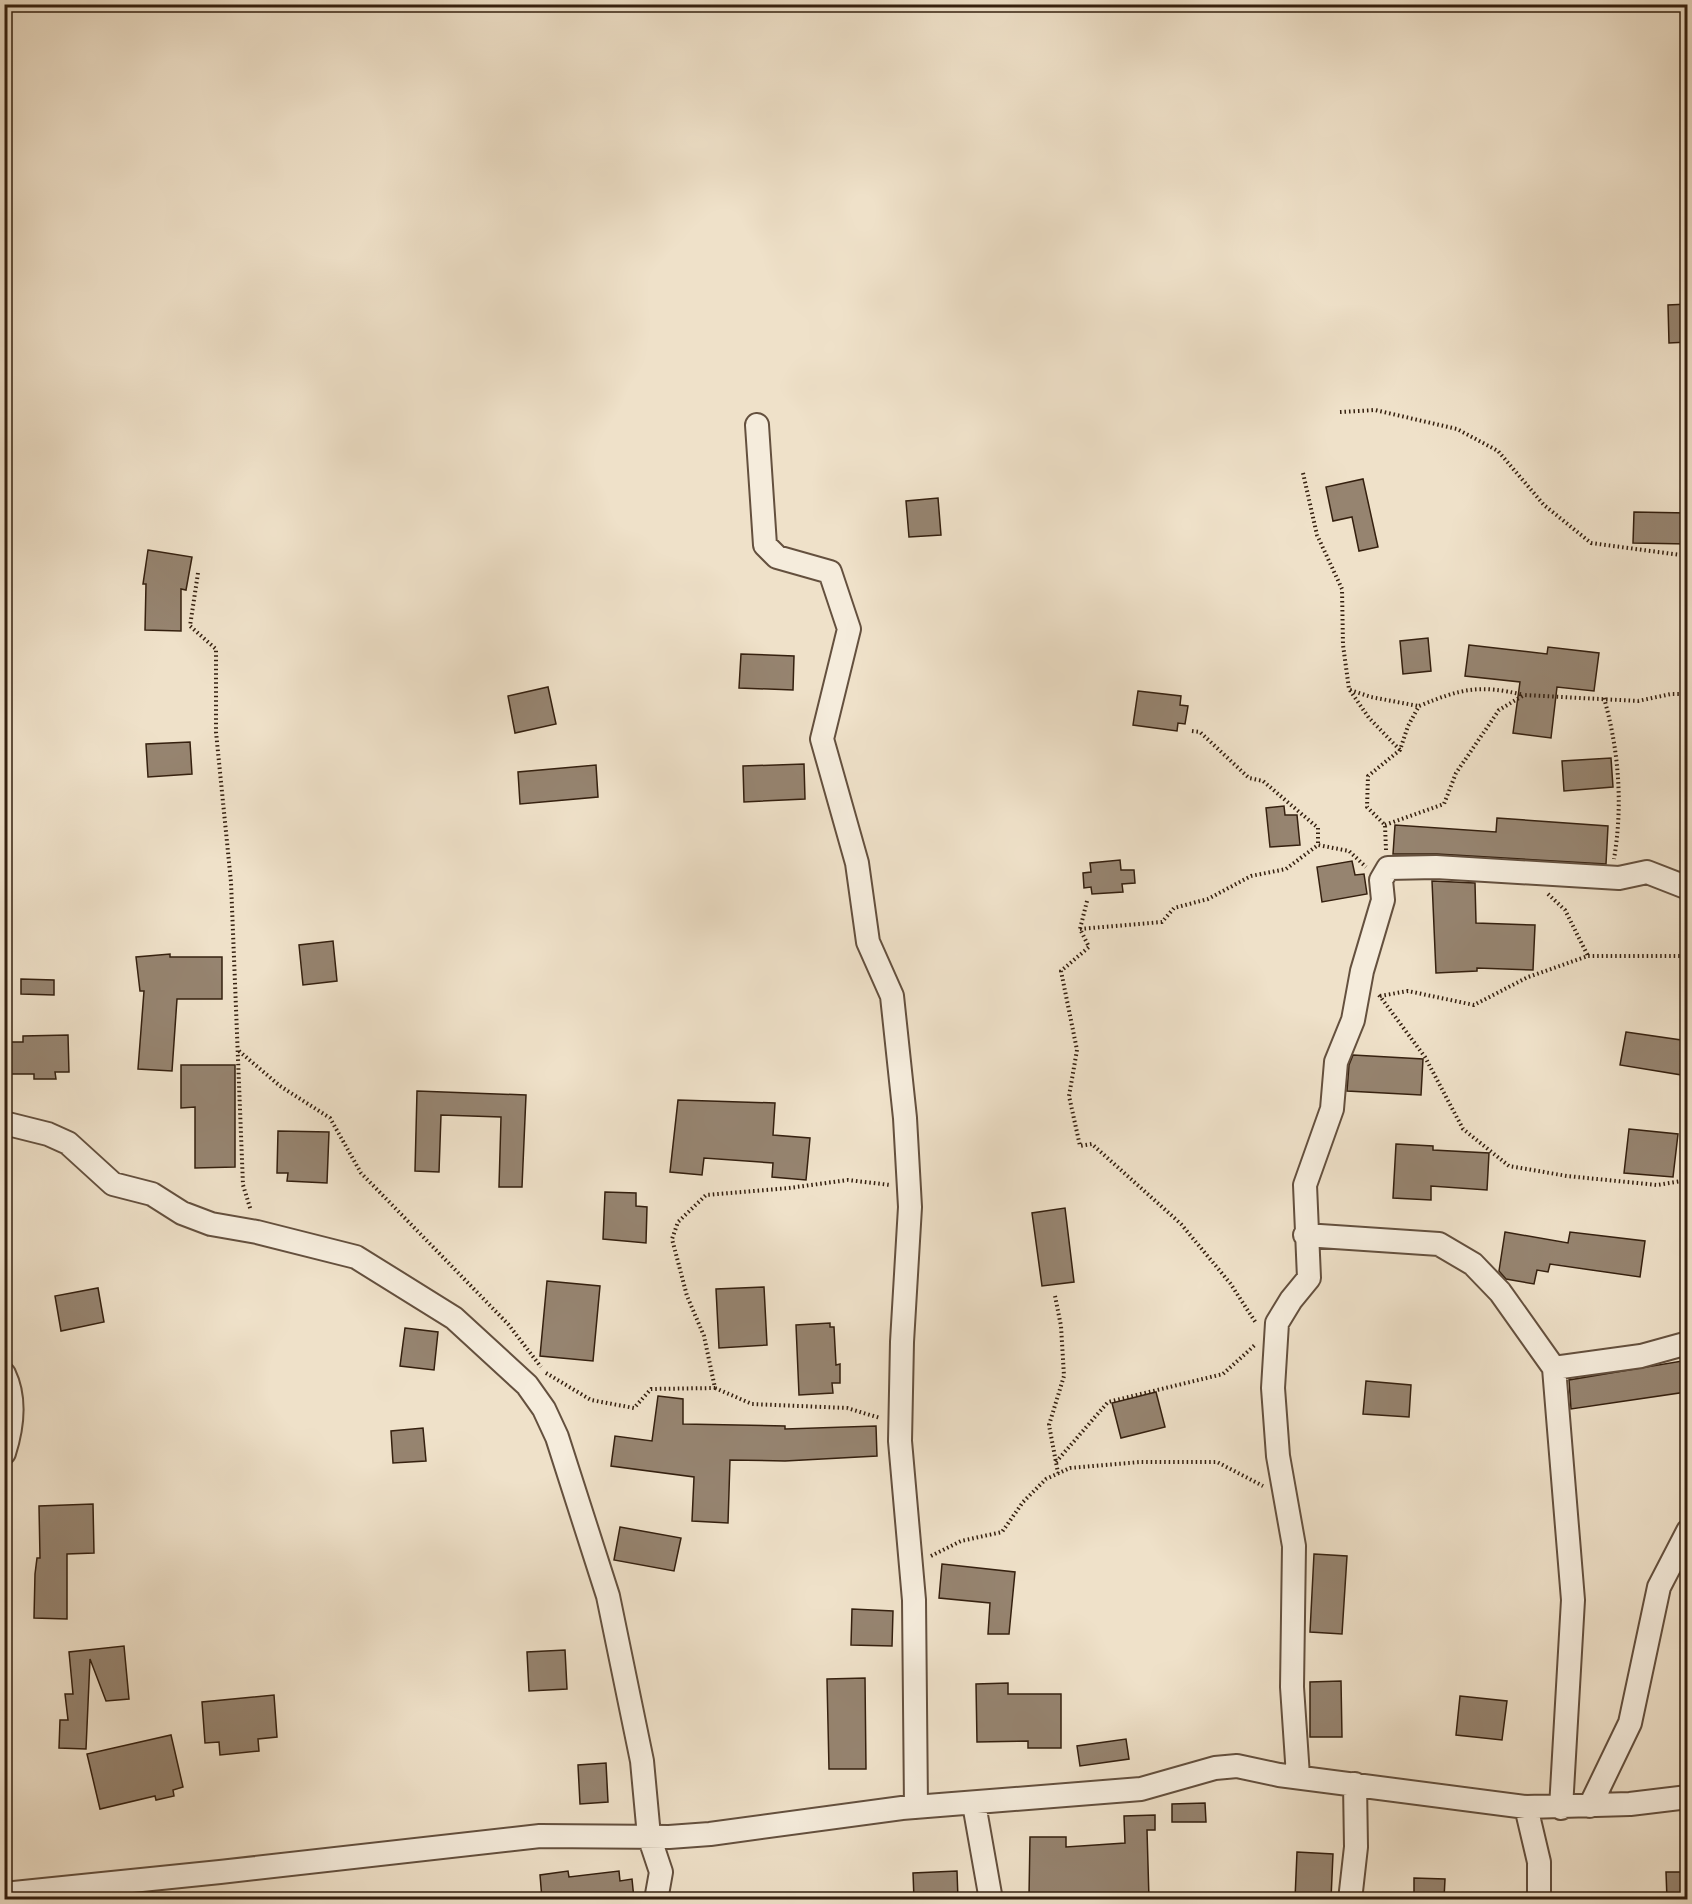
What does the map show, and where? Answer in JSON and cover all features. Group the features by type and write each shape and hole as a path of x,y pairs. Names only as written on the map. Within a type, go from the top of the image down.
{"street":[{"path":"757,425 765,545 777,557 830,572 849,629 822,739 857,863 868,942 892,996 905,1118 909,1188 901,1425 914,1600 916,1807"},
{"path":"1298,1776 1292,1687 1294,1546 1285,1497 1273,1388 1271,1331 1291,1300 1309,1278 1305,1235 1305,1185 1332,1109 1336,1062 1353,1020 1362,970 1383,900 1384,874 1436,867 1611,878 1647,872 1688,888"},
{"path":"4,1123 48,1134 68,1143 113,1184 152,1194 182,1214 212,1224 257,1232 356,1257 400,1282 461,1325 527,1385 544,1409 573,1482 608,1596 642,1761 650,1836 661,1872 656,1899"},
{"path":"1305,1235 1439,1244 1473,1264 1500,1292 1554,1368 1573,1600 1561,1808"},
{"path":"1554,1368 1641,1356 1688,1343"},
{"path":"4,1374 12,1405 12,1430 4,1453"},
{"path":"1590,1806 1630,1723 1659,1587 1688,1531"},
{"path":"4,1893 540,1836 710,1834 916,1807 1141,1789 1215,1768 1237,1767 1526,1807 1561,1808 1688,1797"},
{"path":"1350,1899 1356,1847 1355,1784"},
{"path":"974,1804 991,1899"},
{"path":"1526,1807 1539,1862 1539,1899"}],"path":[{"path":"1340,412 1375,410 1457,429 1498,451 1544,505 1591,543 1688,556"},
{"path":"1304,473 1317,535 1342,589 1343,645 1349,689 1369,718 1400,750"},
{"path":"198,573 190,626 216,649 216,732 231,882 243,1185 257,1232"},
{"path":"1349,689 1371,697 1419,706 1468,688 1638,701 1671,694 1688,694"},
{"path":"1385,825 1444,804 1456,773 1499,710 1524,694"},
{"path":"1604,698 1613,730 1620,795 1611,878"},
{"path":"1384,874 1385,825 1367,807 1368,776 1400,750 1408,726 1419,706"},
{"path":"1192,731 1200,732 1248,778 1263,781 1318,828 1318,845"},
{"path":"1080,929 1162,922 1174,908 1208,899 1251,876 1286,869 1318,845 1349,852 1384,874"},
{"path":"1527,872 1564,910 1588,956"},
{"path":"1056,1462 1108,1402 1223,1374 1271,1331 1181,1224 1092,1144 1080,1146 1068,1095 1077,1050 1061,971 1089,947 1080,929 1087,901"},
{"path":"1380,996 1408,991 1474,1005 1528,977 1588,956 1688,956"},
{"path":"1362,970 1425,1057 1463,1129 1509,1166 1567,1176 1657,1185 1688,1180"},
{"path":"239,1051 280,1086 330,1118 361,1173 508,1324 547,1376 591,1400 634,1408 651,1389 715,1388 752,1404 847,1408 901,1425"},
{"path":"715,1388 704,1336 687,1296 672,1239 678,1222 706,1195 848,1180 909,1188"},
{"path":"1055,1296 1061,1326 1064,1376 1049,1425 1058,1473"},
{"path":"911,1566 961,1541 1002,1532 1023,1502 1046,1479 1070,1468 1140,1462 1217,1462 1285,1497"}],"building":[{"path":"1688,304 1688,342 1669,343 1668,305"},
{"path":"1363,479 1378,547 1359,551 1352,517 1333,521 1326,487"},
{"path":"938,498 941,535 909,537 906,501"},
{"path":"1634,512 1688,513 1688,544 1633,543"},
{"path":"148,550 192,557 186,590 181,589 181,631 145,630 146,584 143,584"},
{"path":"1428,638 1431,671 1403,674 1400,641"},
{"path":"1469,645 1547,654 1548,647 1599,653 1594,691 1557,687 1551,738 1513,733 1520,682 1465,676"},
{"path":"741,654 794,656 793,690 739,688"},
{"path":"548,687 556,724 515,733 508,696"},
{"path":"1138,691 1181,696 1180,705 1188,706 1185,724 1178,723 1177,731 1133,725"},
{"path":"190,742 192,774 148,777 146,744"},
{"path":"1611,758 1613,787 1564,791 1562,761"},
{"path":"804,764 805,799 744,802 743,766"},
{"path":"596,765 598,797 520,804 518,772"},
{"path":"1284,806 1285,815 1297,815 1300,845 1270,847 1266,808"},
{"path":"1497,818 1608,826 1606,864 1437,854 1393,854 1395,825 1496,832"},
{"path":"1120,860 1121,870 1134,870 1135,883 1122,884 1123,892 1092,894 1091,887 1084,888 1083,873 1091,872 1090,863"},
{"path":"1352,861 1355,875 1364,874 1367,894 1322,902 1317,867"},
{"path":"1432,881 1475,883 1476,923 1535,925 1533,970 1477,968 1477,971 1436,973"},
{"path":"333,941 337,981 303,985 299,945"},
{"path":"170,954 170,957 222,957 222,999 177,999 172,1071 138,1069 144,991 140,991 136,957"},
{"path":"21,979 54,980 54,995 21,994"},
{"path":"1626,1032 1688,1041 1688,1076 1620,1065"},
{"path":"68,1035 69,1072 55,1072 56,1079 34,1079 34,1074 4,1074 4,1042 23,1042 23,1036"},
{"path":"1353,1055 1423,1059 1421,1095 1347,1091 1349,1065"},
{"path":"181,1065 235,1065 235,1167 195,1168 195,1107 181,1108"},
{"path":"417,1091 526,1095 522,1187 499,1187 501,1117 441,1115 439,1172 415,1171"},
{"path":"678,1100 775,1103 773,1135 810,1138 806,1180 772,1177 773,1163 704,1158 702,1175 670,1172"},
{"path":"1629,1129 1678,1134 1673,1177 1624,1173"},
{"path":"278,1131 329,1132 327,1183 287,1181 288,1173 277,1173"},
{"path":"1396,1144 1433,1146 1433,1150 1489,1153 1487,1190 1431,1186 1431,1200 1393,1198"},
{"path":"605,1192 636,1193 636,1206 647,1207 646,1243 603,1239"},
{"path":"1065,1208 1074,1282 1042,1286 1032,1213"},
{"path":"1505,1232 1568,1243 1570,1232 1645,1241 1640,1277 1550,1264 1548,1272 1537,1270 1534,1284 1506,1279 1499,1271"},
{"path":"547,1281 600,1286 593,1361 540,1356"},
{"path":"764,1287 767,1345 719,1348 716,1289"},
{"path":"98,1288 104,1322 61,1331 55,1296"},
{"path":"830,1323 830,1327 834,1327 836,1365 840,1364 840,1383 832,1383 833,1393 799,1395 796,1325"},
{"path":"405,1328 438,1332 434,1370 400,1366"},
{"path":"1682,1361 1686,1392 1571,1409 1569,1380"},
{"path":"1366,1381 1411,1385 1409,1417 1363,1414"},
{"path":"1156,1392 1165,1427 1121,1438 1112,1403"},
{"path":"658,1396 683,1399 683,1424 785,1426 785,1429 876,1426 877,1456 785,1461 730,1460 728,1523 692,1521 694,1477 611,1466 615,1436 652,1441"},
{"path":"423,1428 426,1461 393,1463 391,1431"},
{"path":"93,1504 94,1553 67,1554 67,1619 34,1618 35,1574 37,1558 40,1558 39,1506"},
{"path":"620,1527 681,1538 674,1571 614,1560"},
{"path":"1314,1554 1347,1556 1342,1634 1310,1632"},
{"path":"942,1564 1015,1572 1009,1634 988,1634 990,1603 939,1598"},
{"path":"852,1609 893,1611 892,1646 851,1645"},
{"path":"124,1646 129,1699 106,1701 90,1659 86,1749 59,1748 60,1720 68,1720 65,1694 73,1694 69,1652"},
{"path":"565,1650 567,1689 529,1691 527,1652"},
{"path":"865,1678 866,1769 829,1769 827,1679"},
{"path":"1341,1681 1342,1737 1310,1737 1310,1682"},
{"path":"1008,1683 1008,1694 1061,1694 1061,1748 1028,1748 1028,1741 977,1742 976,1684"},
{"path":"274,1695 277,1737 258,1739 259,1751 220,1755 219,1742 205,1743 202,1702"},
{"path":"1460,1696 1507,1701 1502,1740 1456,1735"},
{"path":"171,1735 183,1787 173,1790 174,1796 156,1800 155,1796 100,1809 87,1754"},
{"path":"1126,1739 1129,1759 1080,1766 1077,1746"},
{"path":"606,1763 608,1802 580,1804 578,1765"},
{"path":"1205,1803 1206,1822 1172,1822 1172,1804"},
{"path":"1155,1815 1155,1830 1147,1830 1149,1899 1073,1899 1073,1897 1029,1896 1030,1837 1066,1837 1066,1847 1125,1843 1124,1816"},
{"path":"1297,1852 1333,1854 1331,1899 1295,1899"},
{"path":"568,1871 569,1877 619,1871 620,1881 632,1879 634,1899 542,1899 540,1875"},
{"path":"957,1871 958,1899 914,1899 913,1873"},
{"path":"1666,1872 1688,1872 1688,1899 1667,1899"},
{"path":"1414,1878 1445,1879 1444,1899 1414,1899"}]}
